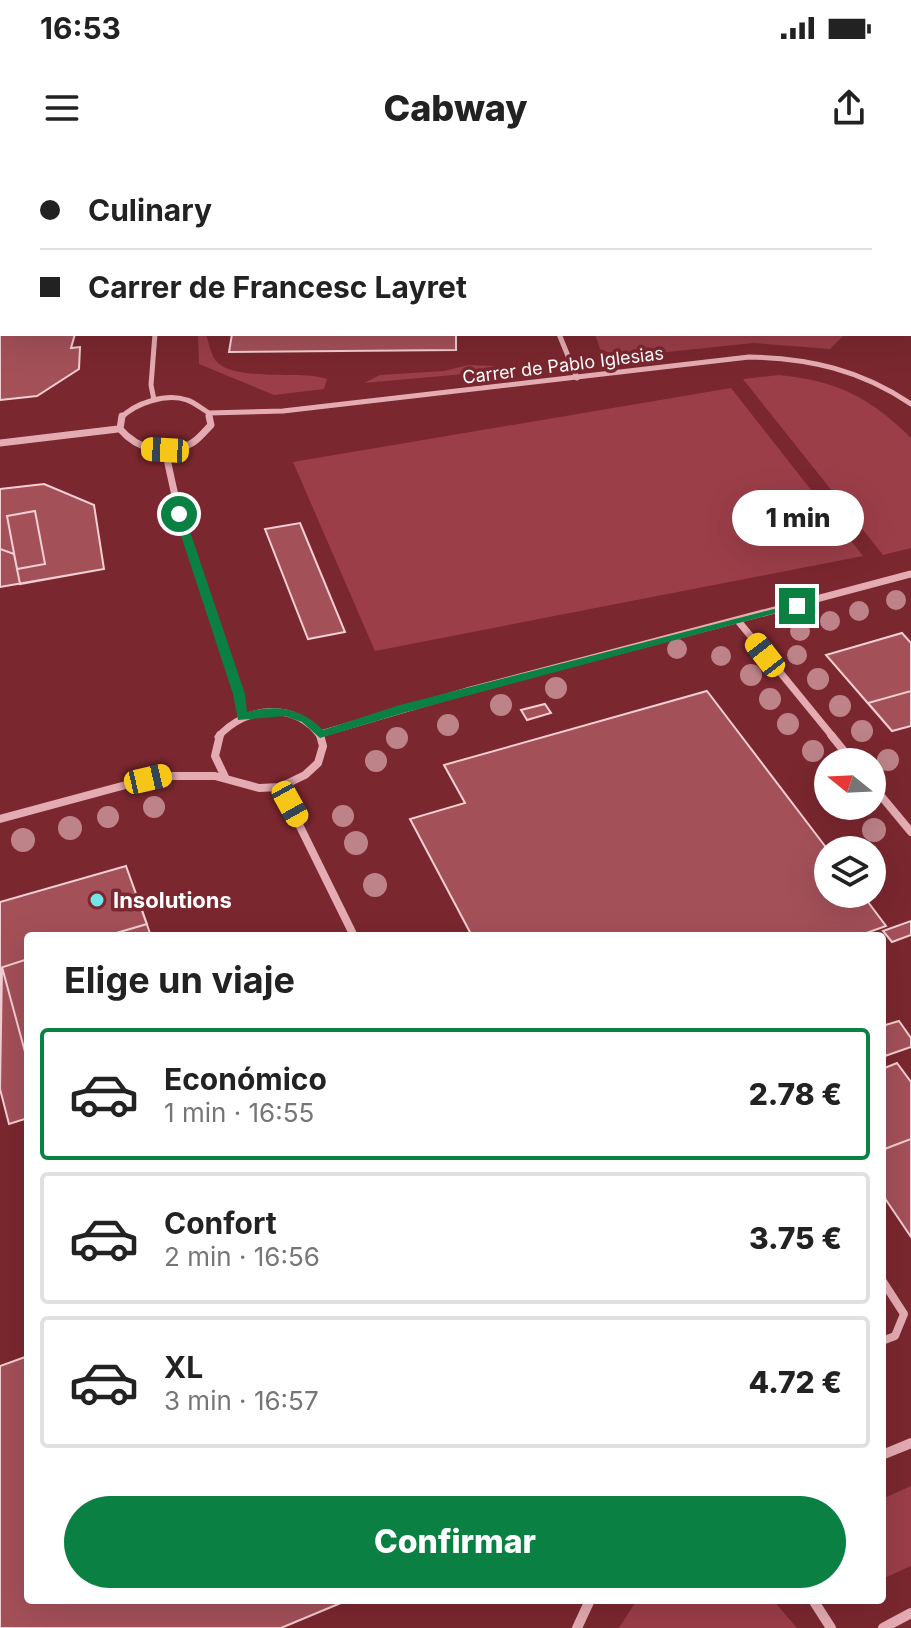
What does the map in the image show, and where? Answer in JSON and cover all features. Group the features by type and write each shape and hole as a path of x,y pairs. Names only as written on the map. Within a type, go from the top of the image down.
{"street":[{"path":"154,400 151,385 155,336"},
{"path":"560,336 577,378"},
{"name":"Carrer de Pablo Iglesias","path":"209,413 283,411 749,357 810,359 870,377 911,404"},
{"path":"154,400 187,400 209,413 211,425 203,436 186,445 165,450 133,445 123,438 118,429 127,411 154,400"},
{"path":"0,443 118,429"},
{"path":"165,450 179,514 239,694 242,717"},
{"path":"320,734 400,709 739,622 911,574"},
{"path":"739,622 842,748"},
{"path":"0,819 165,775 225,777 244,786 280,786 302,778 317,765 323,750 320,734 306,719 286,712 261,712 242,717 227,726 216,738 212,752 216,765 225,777"},
{"path":"280,786 352,932"},
{"path":"886,802 911,832"},
{"path":"886,1453 911,1443"},
{"path":"577,1628 588,1604"},
{"path":"816,1604 831,1628"},
{"path":"883,1628 911,1613"}],"lane":[{"path":"886,1286 904,1314 895,1336 886,1339"}],"shaded area":[{"path":"198,336 207,336 218,363 238,372 327,379 324,389 274,395 199,364"},
{"path":"596,336 843,336 830,349 754,343 619,357 600,349"},
{"path":"468,365 494,366 497,371 364,383 380,375 444,371"},
{"path":"779,375 818,382 851,393 881,412 911,438 911,548 883,555 743,379"},
{"path":"731,388 863,556 375,651 293,462"},
{"path":"911,1486 911,1566 886,1577 886,1497"},
{"path":"634,1604 776,1604 797,1628 619,1628"}],"building":[{"path":"0,336 74,336 71,348 80,347 79,369 37,396 0,400"},
{"path":"232,336 456,336 456,350 229,352"},
{"path":"232,336 456,336 456,350 229,352"},
{"path":"44,484 94,505 104,569 0,587 0,489"},
{"path":"44,484 94,505 104,569 20,584 14,554 0,549 0,489"},
{"path":"35,511 45,564 17,569 7,516"},
{"path":"300,523 345,632 308,639 265,529"},
{"path":"902,633 911,643 911,726 892,731 826,655"},
{"path":"707,691 817,836 814,836 814,908 872,908 886,926 869,932 470,932 410,819 465,803 444,765"},
{"path":"911,691 911,726 892,731 868,703"},
{"path":"545,704 551,713 527,720 521,710"},
{"path":"126,866 150,932 24,932 24,1119 9,1124 0,1089 0,902"},
{"path":"126,866 147,924 120,932 24,932 24,960 0,968 0,902"},
{"path":"911,921 911,935 892,942 883,931"},
{"path":"2,967 24,1048 24,1119 9,1124 0,1089"},
{"path":"899,1021 911,1038 911,1047 886,1056 886,1025"},
{"path":"897,1063 911,1082 911,1139 886,1148 886,1067"},
{"path":"911,1139 911,1237 886,1200 886,1148"},
{"path":"24,1357 24,1604 338,1604 281,1628 0,1628 0,1366"}],"place":[{"name":"Insolutions","path":"97,900"}],"route":[{"path":"179,514 239,694 242,717 261,712 286,712 306,719 320,734 400,709 797,606"}]}
